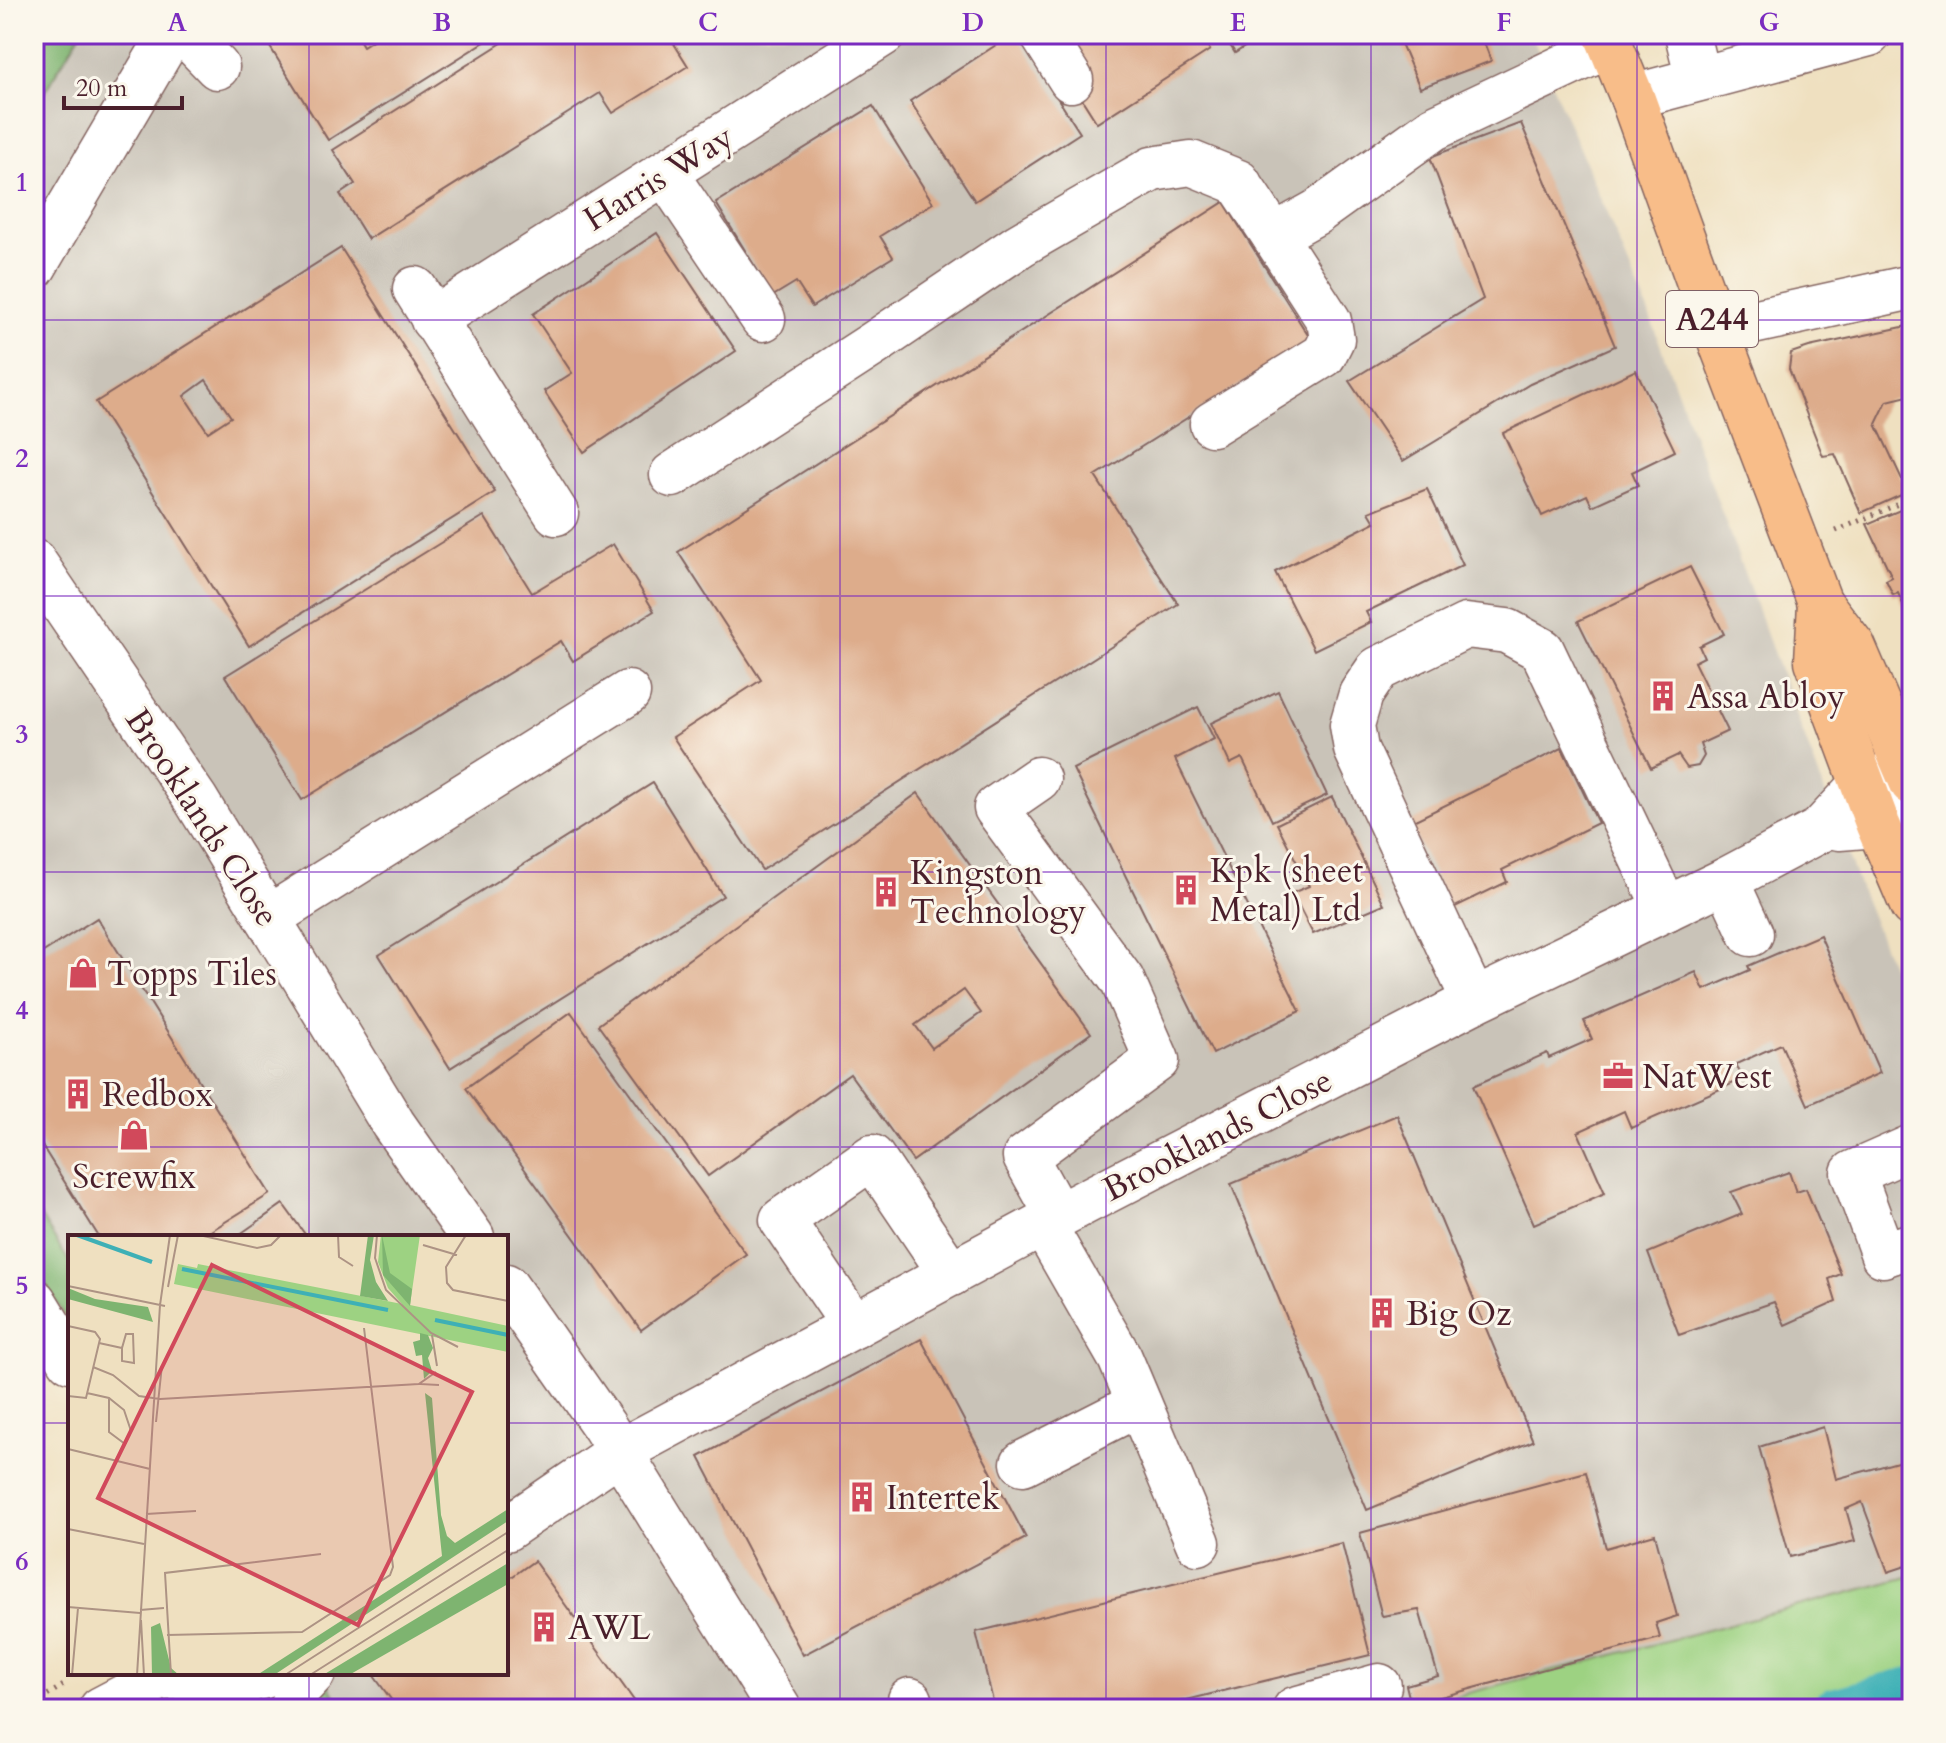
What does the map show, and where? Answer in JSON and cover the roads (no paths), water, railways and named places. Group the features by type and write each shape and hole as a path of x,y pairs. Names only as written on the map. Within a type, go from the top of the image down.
{"main road":[{"name":"A244","path":"1608,40 1820,603 1853,646 1910,772"},
{"name":"A244","path":"1820,603 1817,661 1862,785 1895,819 1912,905"}],"street":[{"path":"34,267 171,34"},
{"path":"185,34 217,67"},
{"name":"Harris Way","path":"556,513 424,305 665,173 883,34"},
{"path":"1042,34 1071,80"},
{"path":"1687,34 1698,79"},
{"path":"1632,97 1869,34"},
{"path":"1274,236 1317,212 1434,128 1608,40"},
{"path":"672,475 1020,245 1152,169 1191,163 1238,182 1329,321 1332,339 1324,355 1212,424"},
{"path":"665,173 763,319"},
{"path":"1716,330 1912,287"},
{"name":"Brooklands Close","path":"34,562 196,800 393,1124 471,1235"},
{"path":"1474,1001 1356,749 1352,725 1361,694 1378,669 1466,626 1507,631 1542,650 1666,909"},
{"path":"268,918 628,693"},
{"path":"1862,785 1910,772"},
{"path":"1038,779 996,808 1122,980 1157,1060 1025,1157 1051,1220 1120,1358 1198,1543"},
{"name":"Brooklands Close","path":"508,1528 619,1452 1051,1220 1474,1001 1726,880 1820,830 1862,785"},
{"name":"Brooklands Close","path":"1820,830 1895,819"},
{"path":"1726,880 1751,934"},
{"path":"1912,1147 1853,1173 1883,1255 1912,1245"},
{"path":"854,1326 782,1220 872,1157 951,1274"},
{"path":"508,1289 604,1426 779,1709"},
{"path":"34,1301 68,1357"},
{"path":"1023,1463 1139,1404"},
{"path":"104,1699 160,1678 211,1687 266,1675"},
{"path":"292,1709 298,1689 311,1675"},
{"path":"1295,1709 1379,1686"}],"waterway":[{"path":"1833,1709 1912,1688"}],"place":[{"name":"Assa Abloy","path":"1663,696"},
{"name":"Kpk (sheet Metal) Ltd","path":"1186,890"},
{"name":"Kingston Technology","path":"886,892"},
{"name":"Topps Tiles","path":"83,973"},
{"name":"NatWest","path":"1618,1076"},
{"name":"Redbox","path":"78,1094"},
{"name":"Screwfix","path":"134,1135"},
{"name":"Big Oz","path":"1382,1313"},
{"name":"Intertek","path":"862,1497"},
{"name":"AWL","path":"544,1627"}]}
